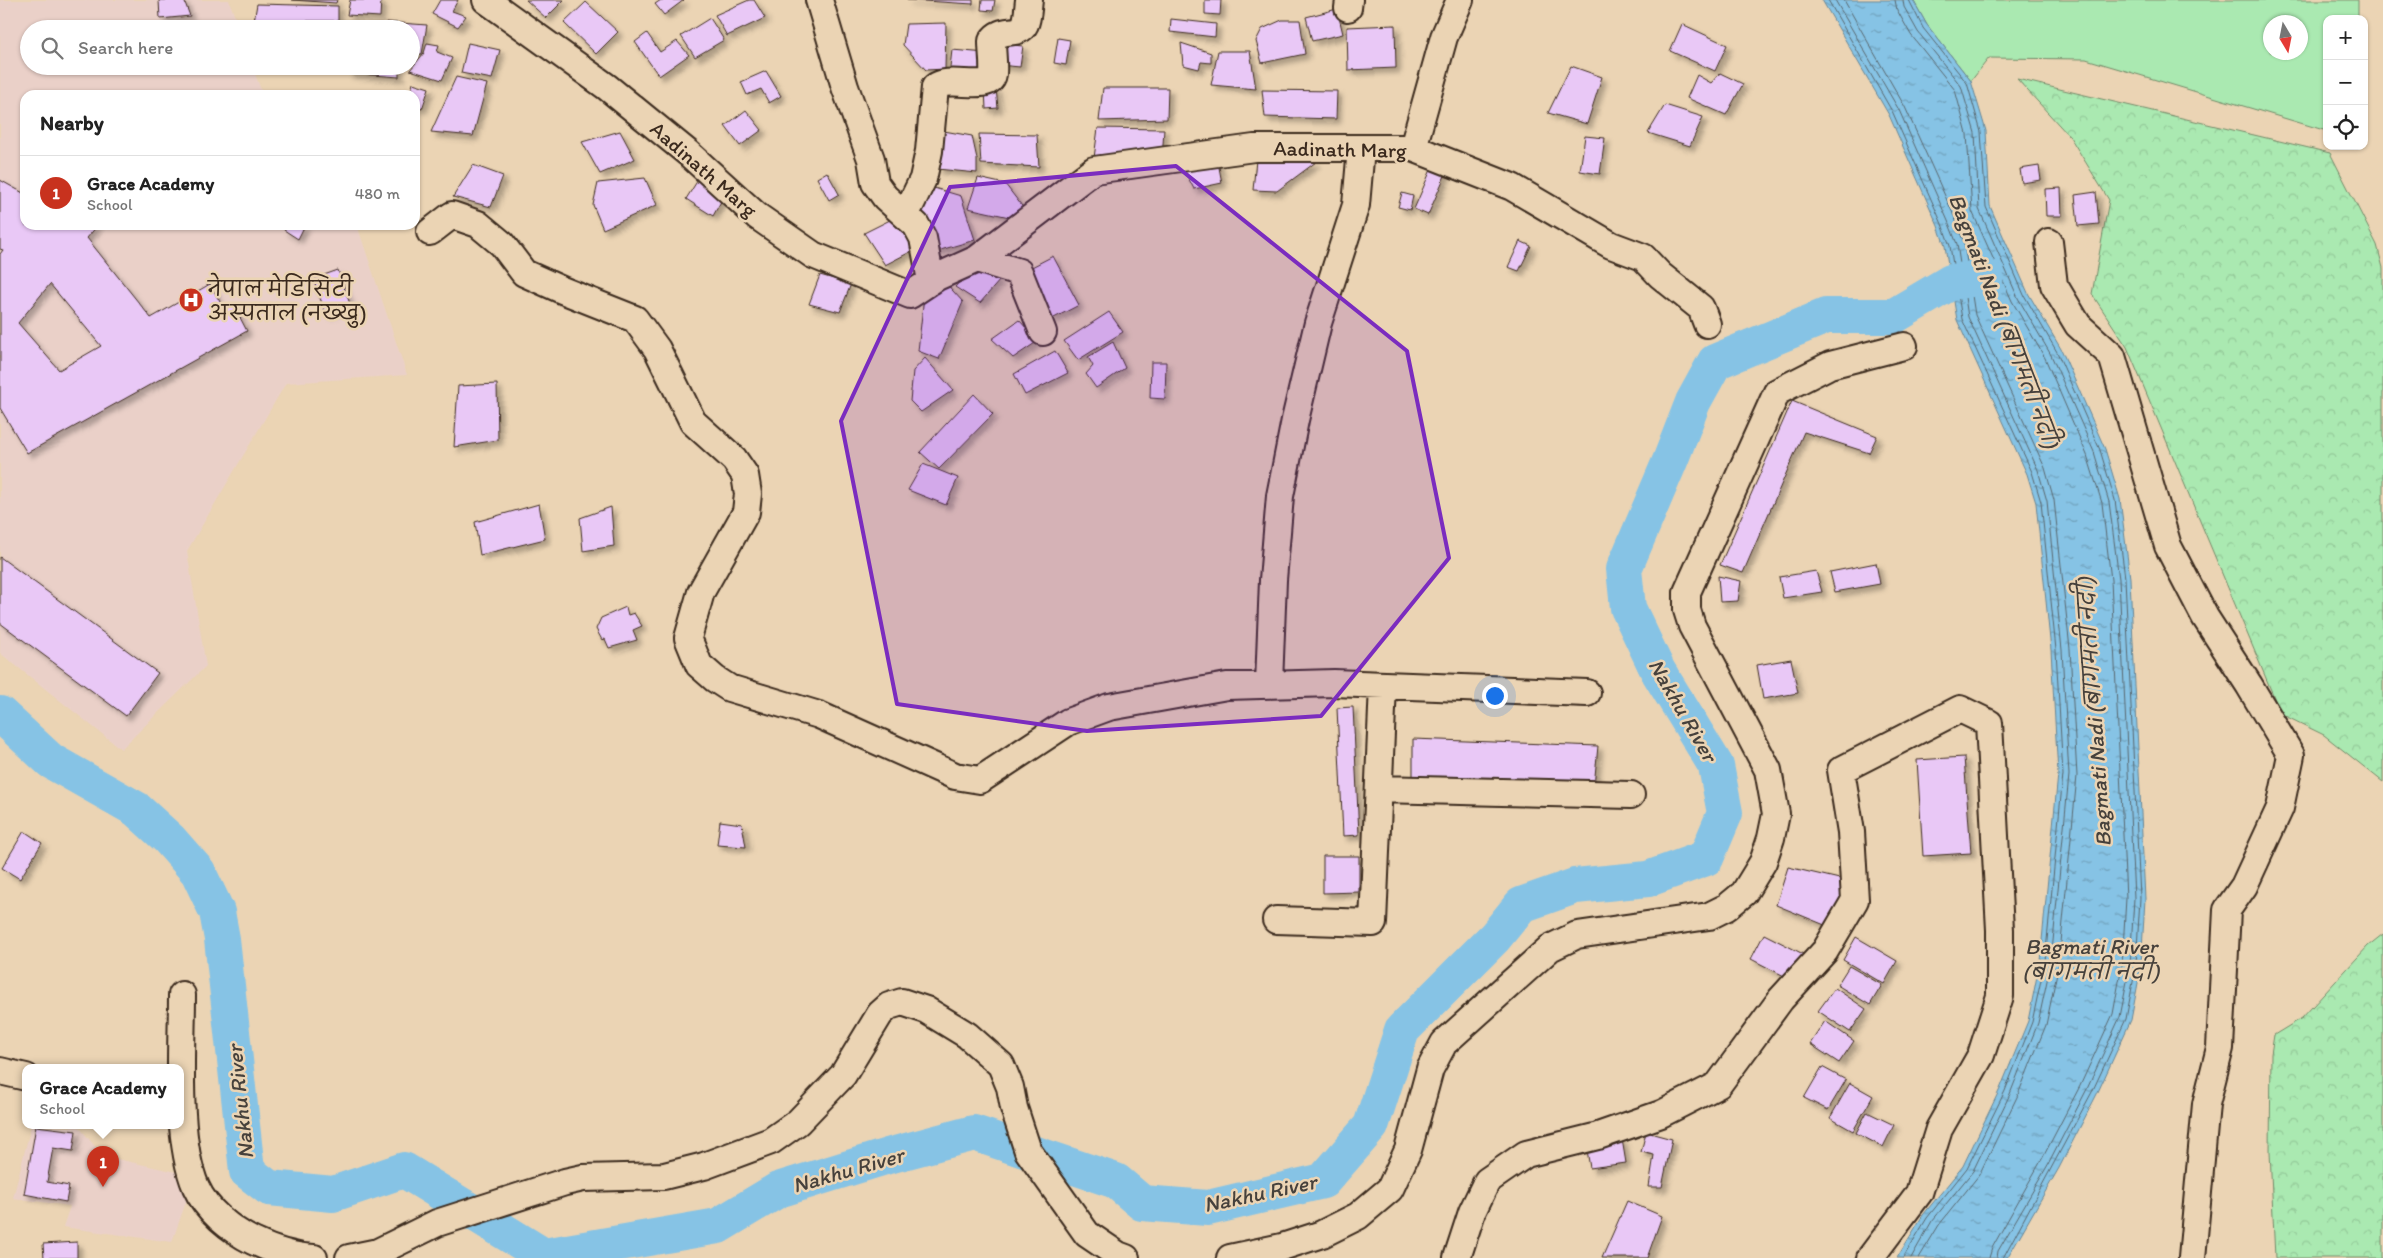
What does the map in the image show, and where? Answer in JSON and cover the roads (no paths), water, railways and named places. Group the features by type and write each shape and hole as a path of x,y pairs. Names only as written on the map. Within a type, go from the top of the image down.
{"street":[{"name":"Aadinath Marg","path":"486,0 607,87 688,153 757,216 813,255 910,295 934,279 978,258 1094,170 1254,148 1413,148 1512,187 1611,244 1643,257 1660,275 1701,308 1707,324"},
{"path":"818,0 845,87 871,159 875,183 885,197 916,225 922,238 934,279"},
{"path":"906,214 923,178 929,151 935,87 940,83 949,81 982,84 988,82 993,75 992,41 1001,32 1019,30 1026,24 1029,0"},
{"path":"1413,148 1444,37 1460,0"},
{"path":"1268,684 1273,580 1280,496 1295,420 1318,323 1356,205 1361,148"},
{"path":"430,232 452,215 478,224 502,244 524,273 635,319 657,349 692,422 734,459 745,475 748,494 746,512 701,592 688,638 699,665 715,680 729,688 819,715 955,776 980,780 1068,722 1109,707 1227,686 1334,682 1587,693"},
{"path":"2049,242 2054,285 2078,325 2112,356 2168,546 2205,616 2249,685 2290,755 2280,808 2244,886 2227,910 2220,1048 2206,1104 2192,1258"},
{"path":"978,258 1019,272 1043,332"},
{"path":"1230,1258 1282,1247 1322,1234 1358,1216 1390,1189 1408,1150 1430,1068 1444,1043 1550,948 1577,935 1709,916 1727,907 1744,893 1763,862 1776,814 1768,770 1692,626 1687,610 1687,592 1777,392 1830,365 1904,346"},
{"path":"1276,920 1373,923 1383,685"},
{"path":"1457,1258 1472,1212 1487,1181 1526,1154 1598,1136 1661,1114 1718,1084 1781,999 1825,951 1855,900 1851,832 1840,770 1960,709 1990,723 2000,930 2000,996 1981,1055 1939,1129 1919,1193 1870,1258"},
{"path":"1379,789 1631,795"},
{"path":"182,994 182,1064"},
{"path":"349,1258 378,1252 437,1223 565,1182 583,1178 664,1176 704,1166 771,1141 798,1122 843,1075 880,1014 889,1006 902,1002 926,1010 959,1030 1001,1065 1010,1087 1014,1108 1028,1152 1087,1234 1118,1255 1126,1258"},
{"path":"0,1071 22,1076"},
{"path":"183,1129 187,1158 196,1188 214,1213 239,1234 270,1249 314,1258"}],"water":[{"name":"Bagmati River (बागमती नदी)","path":"1822,0 1913,0 1927,25 1971,81 1986,131 1990,206 2028,293 2061,349 2105,449 2120,499 2130,578 2145,899 2141,967 2131,1020 2097,1094 2059,1168 2007,1258 1897,1258 1923,1215 1963,1166 2000,1089 2028,1021 2040,961 2058,774 2051,650 2036,503 2027,474 1957,320 1945,246 1938,226 1889,115"}],"waterway":[{"name":"Nakhu River","path":"0,714 51,761 136,809 169,839 198,872 217,912 222,939 247,1171 269,1188 333,1194 404,1170 544,1256 718,1226 778,1190 888,1156 974,1133 1116,1181 1142,1203 1208,1208 1323,1181 1371,1126 1402,1030 1495,937 1521,905 1575,886 1648,879 1706,858 1725,813 1716,766 1658,671 1628,608 1624,569 1693,402 1715,362 1826,316 1894,316 1951,282 1986,277"}],"place":[{"name":"नेपाल मेडिसिटी अस्पताल (नख्खु)","path":"191,300"},
{"name":"Grace Academy","path":"103,1187"}],"water label":[{"name":"Bagmati Nadi (बागमती नदी)","path":"2004,321"},
{"name":"Bagmati Nadi (बागमती नदी)","path":"2094,712"}]}
